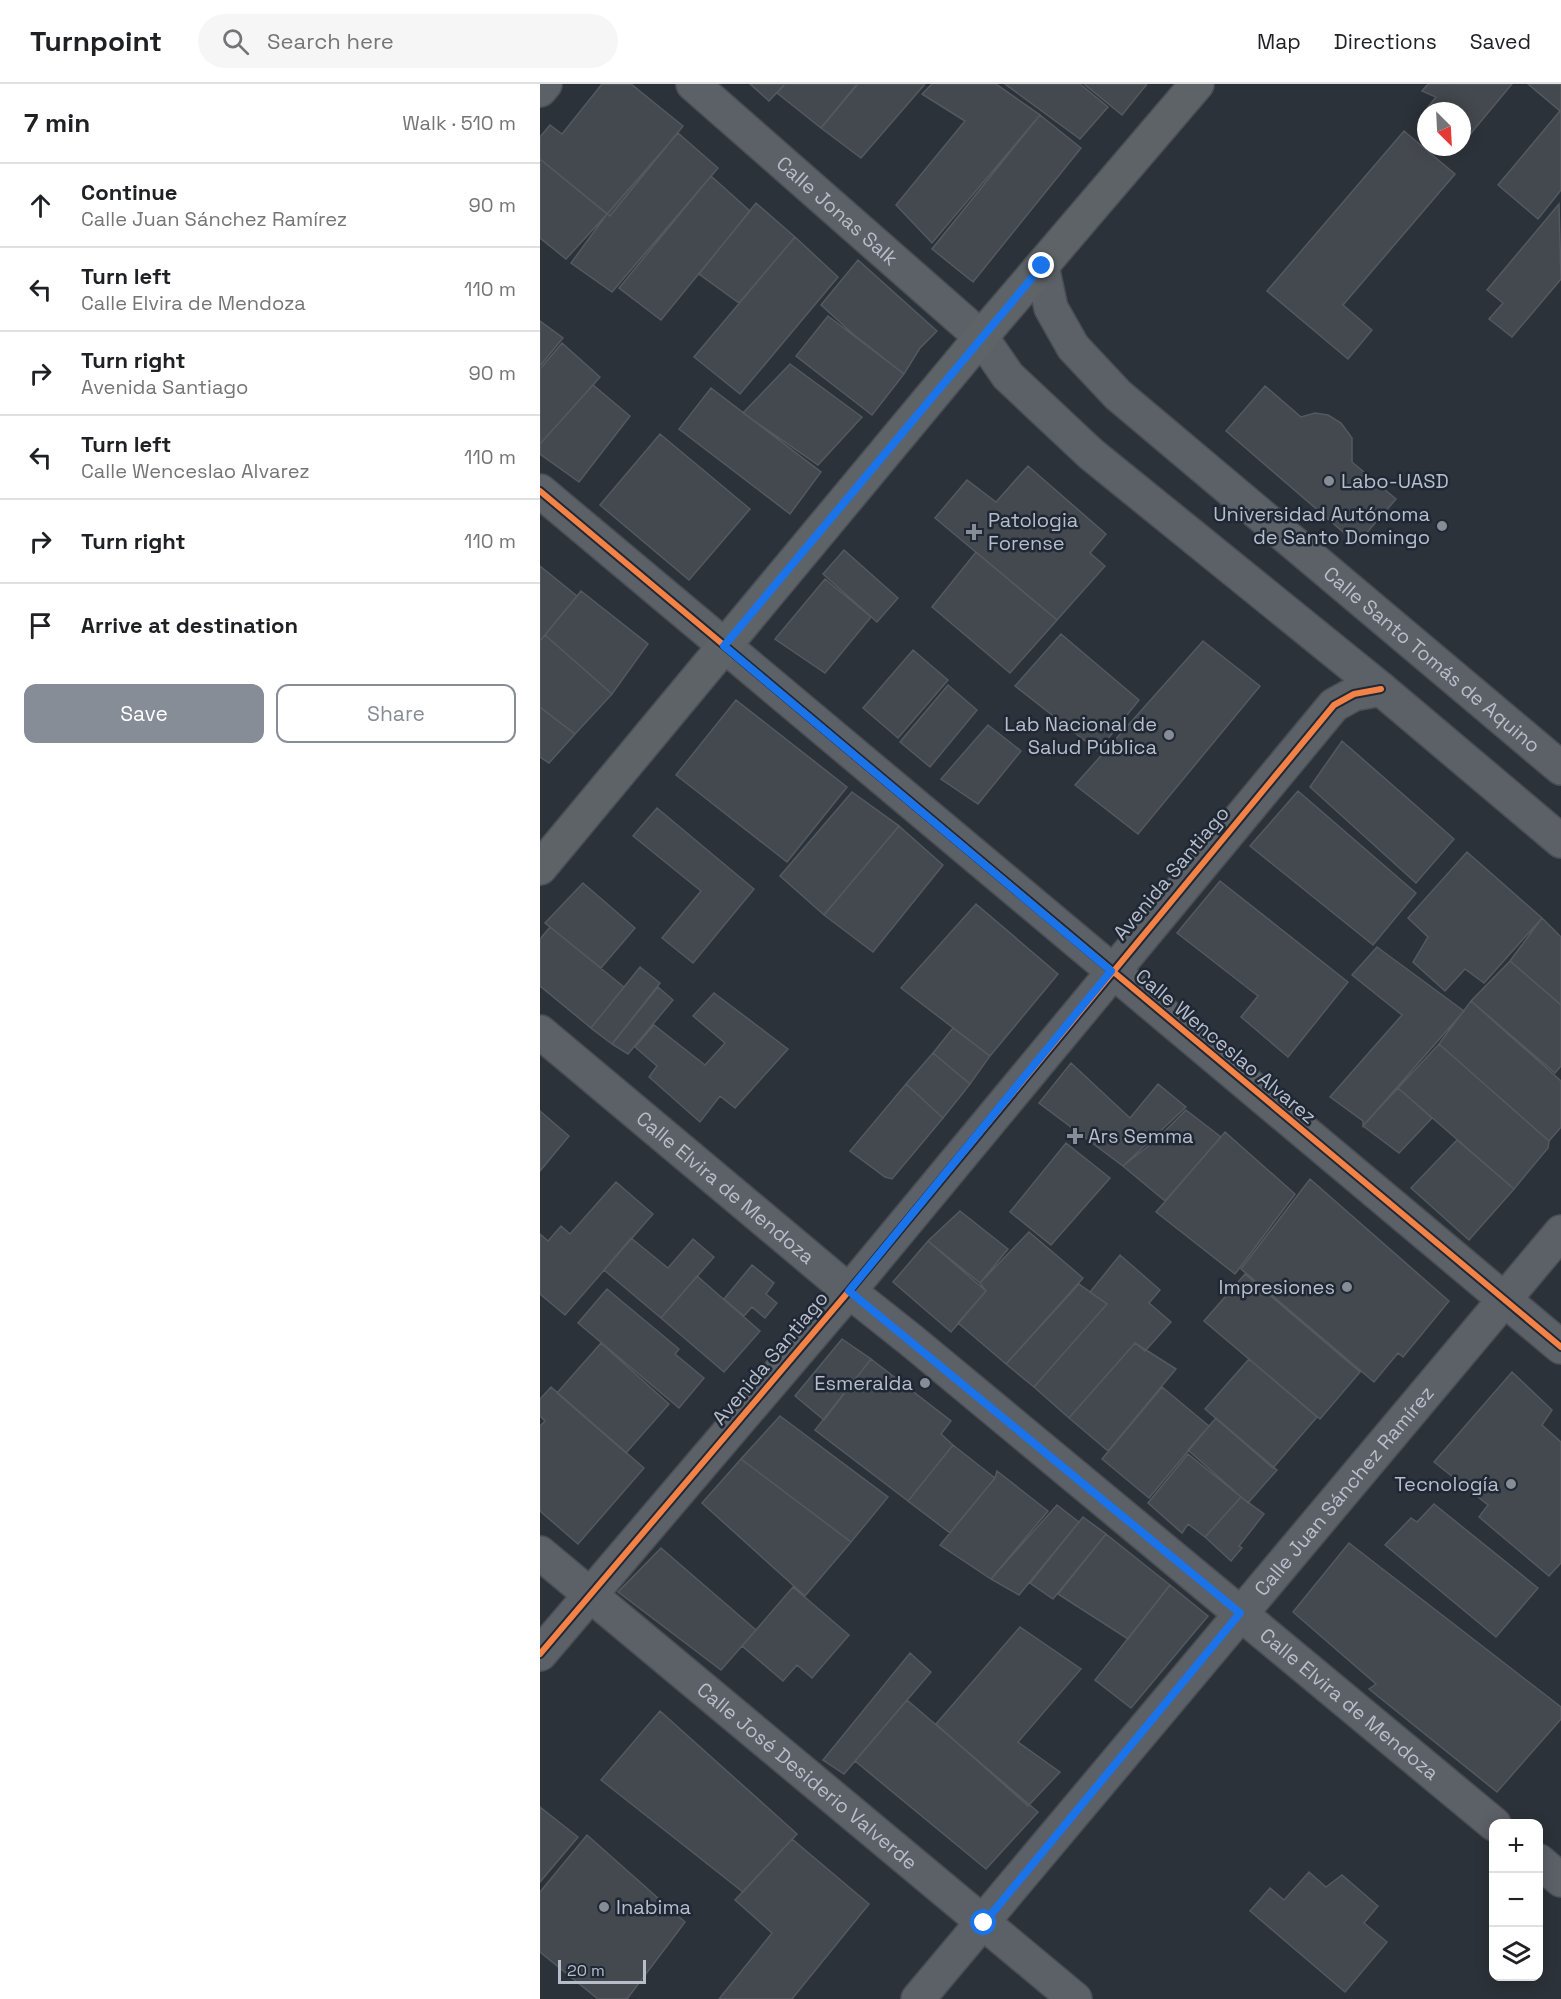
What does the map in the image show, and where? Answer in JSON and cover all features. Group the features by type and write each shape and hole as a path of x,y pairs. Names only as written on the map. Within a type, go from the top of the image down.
{"main road":[{"path":"540,868 981,337 1197,84"}],"street":[{"path":"540,90 545,84"},
{"name":"Calle Jonas Salk","path":"693,84 981,337"},
{"name":"Calle Santo Tomás de Aquino","path":"1042,266 1051,308 1072,347 1118,395 1561,768"},
{"path":"981,337 1008,376 1091,454 1381,689 1561,841"},
{"name":"Calle Wenceslao Alvarez","path":"540,491 1561,1347"},
{"name":"Avenida Santiago","path":"540,1654 849,1291 1111,971 1334,705 1354,694 1381,689"},
{"name":"Calle Elvira de Mendoza","path":"540,1032 849,1291 1489,1820"},
{"name":"Calle Juan Sánchez Ramírez","path":"918,1999 1561,1233"},
{"name":"Calle José Desiderio Valverde","path":"540,1553 1075,1999"},
{"path":"1543,1864 1561,1880"}],"building":[{"path":"602,84 631,84 683,126 610,216 540,159 540,137 550,125 562,134"},
{"path":"750,84 785,84 769,101"},
{"path":"785,84 857,84 821,128 777,93"},
{"path":"858,84 925,84 861,158 821,128"},
{"path":"932,84 996,84 1040,115 932,243 896,205 965,121 922,94"},
{"path":"1005,84 1080,84 1108,107 1080,139"},
{"path":"1084,84 1147,84 1122,115"},
{"path":"1428,84 1512,84 1471,133 1471,102 1432,102 1436,97 1422,91"},
{"path":"1528,84 1561,84 1561,190 1538,219 1498,185 1560,111"},
{"path":"1040,115 1081,148 973,282 932,249"},
{"path":"1404,131 1417,142 1417,156 1434,156 1455,174 1343,305 1372,330 1348,359 1267,291"},
{"path":"678,133 718,168 612,292 571,263 607,214"},
{"path":"540,159 607,214 566,259 540,238"},
{"path":"711,176 750,211 661,320 619,288"},
{"path":"756,203 795,237 739,303 699,274"},
{"path":"1559,204 1561,279 1512,337 1489,319 1503,303 1487,290"},
{"path":"795,237 838,277 740,394 694,357"},
{"path":"858,260 937,331 920,348 904,374 853,334 821,305"},
{"path":"828,316 904,374 872,415 796,356"},
{"path":"540,321 563,338 540,366"},
{"path":"562,343 600,377 540,444 540,369"},
{"path":"790,364 862,417 818,465 743,413"},
{"path":"593,385 630,416 579,482 540,454 540,444"},
{"name":"Labo-UASD","path":"1265,386 1301,417 1315,413 1328,415 1341,423 1352,438 1352,462 1396,499 1357,544 1226,431"},
{"path":"711,388 821,472 790,514 679,429"},
{"path":"660,434 750,509 689,580 600,505"},
{"name":"Patologia Forense","path":"1028,466 1106,534 1090,553 1105,566 1057,620 935,518 967,480 996,502"},
{"path":"844,550 898,598 877,622 823,574"},
{"name":"Patologia Forense","path":"976,552 1057,620 1010,673 932,607"},
{"path":"540,566 577,596 540,641"},
{"path":"825,579 871,617 825,673 775,639"},
{"path":"581,591 648,644 612,694 545,635"},
{"path":"1061,634 1139,700 1098,751 1015,686"},
{"path":"545,635 612,694 575,734 540,707 540,641"},
{"name":"Lab Nacional de Salud Pública","path":"1203,641 1260,686 1138,834 1075,785"},
{"path":"913,650 948,680 898,738 863,708"},
{"path":"948,685 977,710 930,767 900,742"},
{"path":"736,700 847,787 787,862 676,775"},
{"path":"540,707 575,734 549,763 540,757"},
{"path":"988,725 1021,751 978,804 941,779"},
{"path":"1342,741 1454,839 1416,883 1310,787"},
{"path":"1298,791 1416,893 1373,945 1250,846"},
{"path":"852,792 899,826 824,915 780,876"},
{"path":"657,808 754,889 693,963 662,938 701,891 633,836"},
{"path":"899,826 943,865 873,952 824,915"},
{"path":"1467,852 1542,918 1484,983 1465,969 1445,991 1413,962 1428,937 1408,918"},
{"path":"1220,881 1348,982 1288,1057 1241,1017 1258,996 1177,933"},
{"path":"583,883 635,928 601,968 545,923"},
{"path":"976,904 1058,974 990,1056 901,988"},
{"path":"1542,918 1561,937 1561,1005 1510,961"},
{"path":"550,927 624,987 591,1028 540,986 540,939"},
{"path":"1377,947 1464,1011 1363,1126 1363,1121 1330,1097 1402,1015 1352,975"},
{"path":"1510,961 1561,1005 1561,1066 1555,1073 1471,1001"},
{"path":"640,967 660,983 612,1044 591,1028"},
{"path":"658,987 673,1000 628,1054 612,1044"},
{"path":"714,993 788,1049 735,1108 720,1096 700,1122 649,1077 657,1066 635,1047 654,1025 705,1065 725,1043 693,1016"},
{"path":"1471,1001 1561,1081 1561,1127 1549,1141 1439,1044"},
{"path":"953,1028 990,1056 970,1084 933,1053"},
{"path":"1439,1044 1549,1141 1548,1148 1514,1189 1398,1088"},
{"path":"933,1053 970,1084 943,1118 906,1084"},
{"path":"1071,1063 1130,1118 1158,1084 1186,1107 1123,1166 1039,1103"},
{"path":"906,1084 943,1118 892,1179 885,1177 850,1151"},
{"path":"1398,1088 1432,1118 1399,1153 1363,1126"},
{"path":"1186,1110 1221,1137 1165,1201 1123,1166 1156,1140"},
{"path":"540,1111 569,1136 540,1171"},
{"path":"1225,1132 1295,1194 1235,1274 1156,1212"},
{"path":"1457,1140 1514,1189 1469,1240 1411,1188"},
{"name":"Ars Semma","path":"1066,1143 1110,1178 1051,1245 1010,1212"},
{"name":"Impresiones","path":"1310,1179 1449,1301 1403,1357 1398,1353 1374,1382 1241,1269"},
{"path":"616,1182 653,1214 565,1315 540,1294 540,1234 548,1241 561,1226 570,1234"},
{"path":"960,1211 1008,1249 980,1283 928,1241"},
{"path":"1029,1232 1083,1278 1006,1364 958,1323 986,1291 980,1283"},
{"path":"631,1238 668,1268 693,1239 714,1257 661,1318 604,1270"},
{"path":"928,1241 986,1291 951,1332 893,1282"},
{"path":"1120,1255 1160,1290 1149,1303 1171,1322 1145,1351 1135,1343 1069,1418 1034,1387 1107,1304 1090,1292"},
{"path":"752,1265 774,1283 766,1294 777,1303 765,1318 752,1307 744,1316 724,1299"},
{"path":"1245,1274 1360,1372 1320,1419 1204,1321"},
{"path":"697,1276 760,1331 724,1372 661,1318"},
{"path":"1079,1284 1107,1304 1034,1387 1006,1364"},
{"path":"607,1289 679,1349 675,1354 704,1378 679,1408 578,1323"},
{"path":"842,1339 871,1359 824,1420 795,1396"},
{"path":"601,1343 669,1404 626,1453 557,1393"},
{"path":"1135,1343 1176,1369 1108,1451 1069,1418"},
{"path":"871,1359 951,1421 941,1434 953,1445 908,1501 815,1430"},
{"path":"1249,1359 1317,1417 1273,1468 1205,1409"},
{"name":"Tecnología","path":"1512,1372 1552,1410 1542,1425 1561,1442 1561,1563 1549,1576 1479,1517 1488,1505 1434,1462"},
{"path":"551,1387 644,1468 578,1544 540,1511 540,1426 545,1421 540,1416 540,1399"},
{"path":"1162,1387 1209,1426 1149,1498 1102,1459"},
{"path":"780,1416 888,1497 851,1542 741,1459"},
{"path":"1216,1418 1277,1470 1248,1503 1188,1450"},
{"path":"953,1445 995,1478 950,1533 908,1501"},
{"path":"1188,1454 1241,1497 1205,1537 1188,1524 1182,1533 1148,1503"},
{"path":"741,1459 851,1542 805,1596 702,1503"},
{"path":"997,1471 1048,1511 991,1579 940,1545 995,1478"},
{"path":"1241,1497 1264,1514 1239,1546 1242,1548 1231,1561 1205,1537"},
{"path":"1434,1504 1538,1588 1496,1637 1385,1545 1411,1518 1417,1522"},
{"path":"1057,1505 1079,1522 1019,1595 991,1579"},
{"path":"1083,1517 1106,1534 1053,1599 1030,1583"},
{"path":"1106,1534 1170,1585 1128,1639 1058,1594"},
{"path":"1349,1543 1561,1707 1561,1719 1497,1792 1369,1689 1376,1684 1293,1612"},
{"path":"661,1548 756,1630 721,1670 618,1592"},
{"path":"1170,1585 1208,1616 1131,1708 1095,1680"},
{"path":"793,1587 849,1635 812,1678 797,1665 783,1681 742,1646"},
{"path":"1020,1627 1081,1669 1018,1742 1060,1772 1028,1806 936,1724"},
{"path":"910,1653 931,1672 844,1774 823,1760"},
{"path":"907,1700 1038,1812 986,1869 855,1761"},
{"path":"660,1711 797,1834 743,1892 601,1780"},
{"path":"540,1807 578,1837 540,1882"},
{"name":"Inabima","path":"587,1835 685,1922 627,1999 598,1999 540,1952 540,1892"},
{"path":"792,1839 869,1904 792,1999 719,1999 772,1933 735,1900"},
{"path":"1309,1872 1326,1887 1342,1875 1378,1906 1364,1923 1387,1942 1345,1992 1250,1911 1270,1888 1284,1900"}],"cycle path":[{"path":"540,491 1561,1347"},
{"path":"540,1654 849,1291 1334,705 1354,694 1381,689"}],"place":[{"name":"Labo-UASD","path":"1329,481"},
{"name":"Universidad Autónoma de Santo Domingo","path":"1442,526"},
{"name":"Patologia Forense","path":"974,532"},
{"name":"Lab Nacional de Salud Pública","path":"1169,735"},
{"name":"Ars Semma","path":"1075,1136"},
{"name":"Impresiones","path":"1347,1287"},
{"name":"Esmeralda","path":"925,1383"},
{"name":"Tecnología","path":"1511,1484"},
{"name":"Inabima","path":"604,1907"}],"route":[{"path":"984,1923 1240,1613 849,1291 1111,971 724,646 1042,266"}]}
